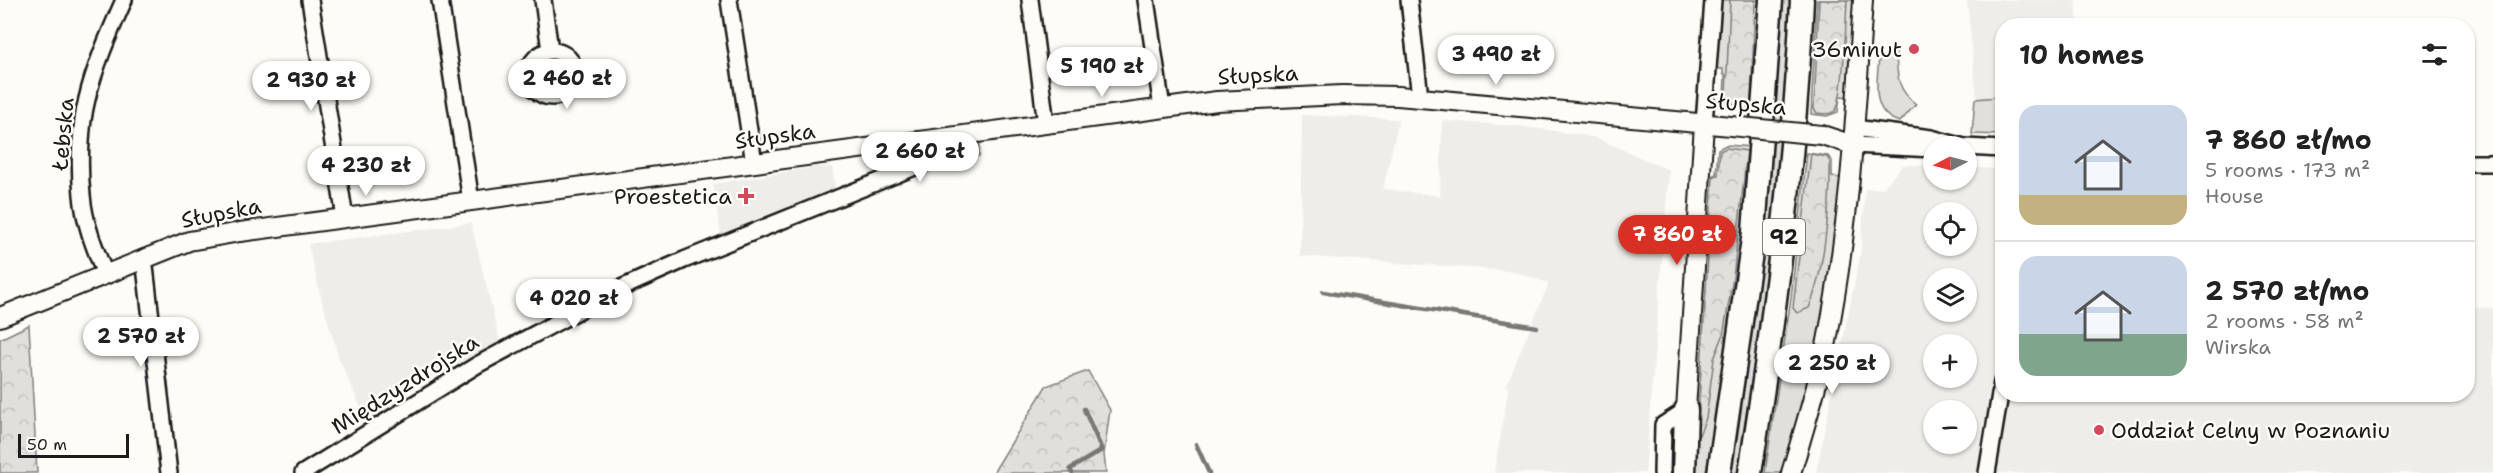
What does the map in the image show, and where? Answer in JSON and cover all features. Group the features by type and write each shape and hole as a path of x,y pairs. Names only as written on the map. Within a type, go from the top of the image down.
{"main road":[{"name":"92","path":"1719,473 1755,223 1771,0"},
{"name":"92","path":"1750,473 1769,354 1789,196 1802,0"},
{"path":"1683,473 1686,410"}],"street":[{"name":"Łebska","path":"105,274 90,237 82,196 81,151 86,100 101,54 124,0"},
{"path":"309,0 345,218"},
{"path":"440,0 471,201"},
{"path":"543,0 550,50"},
{"path":"729,0 754,163"},
{"path":"1030,0 1046,124"},
{"path":"1146,0 1162,108"},
{"path":"1409,0 1420,97"},
{"path":"1662,473 1663,425 1686,410 1713,0"},
{"path":"1791,473 1812,400 1829,327 1843,235 1854,137 1863,0"},
{"name":"Słupska","path":"0,317 189,241 240,232 1162,108 1272,97 1364,95 1420,97 1854,137"},
{"name":"Międzyzdrojska","path":"303,473 434,391 543,328 619,289 684,260 937,158 946,151 948,137"},
{"path":"1854,137 1923,138"},
{"path":"1854,137 1923,147"},
{"path":"1977,148 1995,149"},
{"path":"2475,163 2493,163"},
{"path":"144,258 169,473"},
{"path":"1987,473 1999,402"}],"shaded area":[{"path":"1967,0 2076,0 2077,18 1995,18 1995,97 1977,99"},
{"path":"1302,115 1399,119 1383,189 1440,196 1442,121 1518,126 1596,138 1669,170 1645,473 1494,473 1509,386 1506,386 1549,283 1512,271 1300,256"},
{"path":"1903,165 1923,166 1923,190 1977,190 1977,168 1995,169 1995,402 2475,402 2475,307 2493,308 2493,473 1816,473 1861,251 1865,189 1883,188"},
{"path":"816,167 832,167 836,193 721,237 713,184"},
{"path":"471,223 500,342 388,399 390,409 368,424 339,358 308,244"}],"green space":[{"path":"1721,0 1763,0 1756,109 1730,106 1724,99 1725,75 1723,69 1715,69"},
{"path":"1730,0 1755,0 1751,105 1730,102 1726,95"},
{"path":"1780,0 1794,0 1784,168 1741,473 1728,473"},
{"path":"1817,0 1858,0 1850,97 1840,96 1838,112 1827,116 1811,114"},
{"path":"1819,0 1847,0 1841,93 1835,111 1826,114 1817,113 1814,109"},
{"path":"1896,53 1899,82 1905,93 1916,104 1900,122 1890,118 1884,112 1880,105 1877,87 1879,58"},
{"path":"553,63 561,66 564,74 561,82 553,85 545,82 542,74 545,66"},
{"path":"1995,97 1995,135 1972,134 1975,99"},
{"path":"980,145 979,156 957,162 958,150"},
{"path":"1726,145 1753,147 1748,206 1710,473 1691,473 1707,178 1716,174 1718,149"},
{"path":"1726,148 1747,151 1733,278 1723,336 1714,359 1706,418 1699,435 1697,433 1713,177 1718,175 1720,151"},
{"path":"1807,153 1828,156 1832,161 1832,177 1841,178 1835,253 1822,327 1786,473 1765,473 1791,298"},
{"path":"1811,154 1827,157 1830,162 1828,216 1814,293 1809,308 1797,313 1793,308"},
{"path":"29,325 37,473 0,473 0,339"},
{"path":"1088,371 1110,410 1104,454 1106,473 993,473 1046,386"}],"waterway":[{"path":"1323,292 1537,327"},
{"path":"1072,473 1070,469 1102,450 1084,409"},
{"path":"1196,444 1209,473"}],"place":[{"name":"36minut","path":"1914,49"},
{"name":"Proestetica","path":"746,196"},
{"name":"Oddział Celny w Poznaniu","path":"2099,430"}]}
